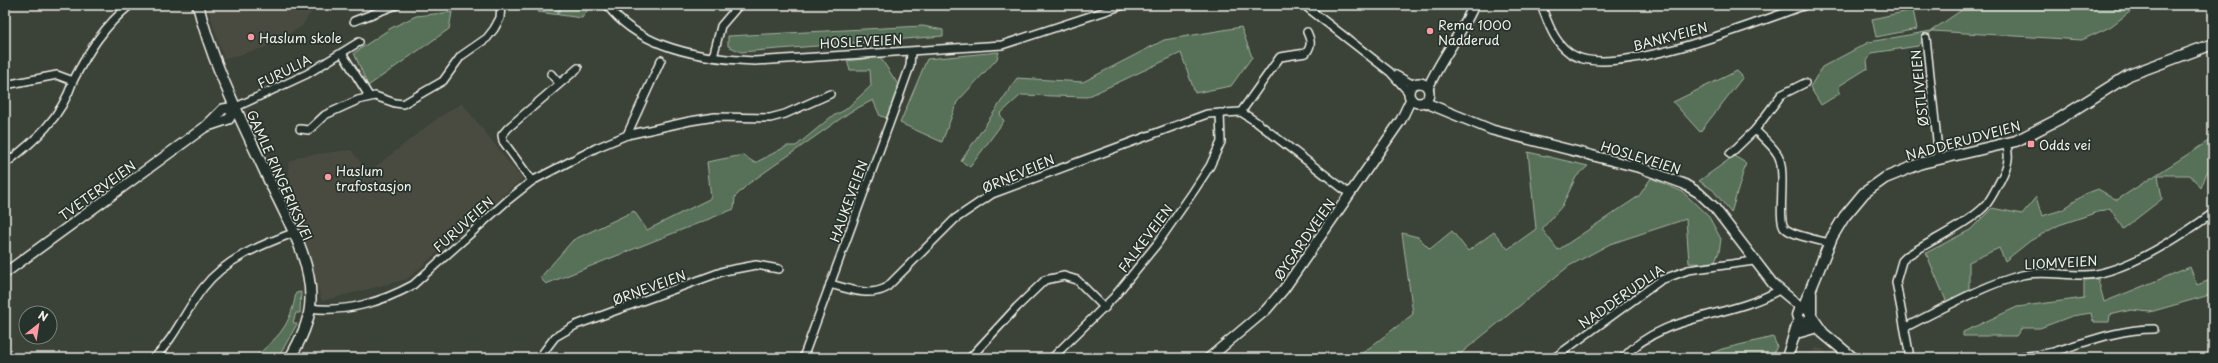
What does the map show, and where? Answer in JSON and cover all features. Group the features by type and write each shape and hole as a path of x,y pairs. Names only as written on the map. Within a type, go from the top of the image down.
{"main road":[{"name":"GAMLE RINGERIKSVEI","path":"198,5 214,55 293,233 308,276 310,308 302,336 290,358"},
{"name":"NADDERUDVEIEN","path":"1787,358 1797,336 1829,243 1852,206 1876,184 1906,168 2006,144 2045,127 2129,75 2213,44"},
{"name":"HOSLEVEIEN","path":"1804,315 1819,331 1853,358"},
{"path":"1797,336 1819,331"}],"street":[{"path":"5,164 34,141 55,118 62,107 73,81 101,34 130,5"},
{"path":"354,21 396,5"},
{"path":"300,129 309,130 333,110 369,96 380,97 394,103 403,104 443,81 461,56 487,38 494,29 500,18 501,5"},
{"name":"HOSLEVEIEN","path":"607,5 624,23 645,36 680,50 713,57 756,61 1002,45 1124,5"},
{"path":"713,57 721,26 739,5"},
{"name":"HOSLEVEIEN","path":"1304,5 1390,72 1410,96 1422,103 1497,132 1641,168 1684,184 1699,193 1714,207 1754,261 1780,291 1790,297 1804,315"},
{"path":"1422,103 1429,96 1423,87 1466,23 1474,5"},
{"name":"BANKVEIEN","path":"1541,5 1556,40 1566,50 1586,60 1601,61 1628,59 1668,52 1806,5"},
{"path":"1307,32 1310,38 1311,46 1306,53 1280,57 1241,112 1255,121 1350,194"},
{"name":"ØSTLIVEIEN","path":"1926,38 1940,159"},
{"name":"FURULIA","path":"236,107 307,74 359,42"},
{"name":"HAUKEVEIEN","path":"803,358 910,66 911,52"},
{"path":"342,53 369,96"},
{"path":"627,135 661,60"},
{"path":"532,182 503,141 502,135 559,83 578,68"},
{"name":"HOSLEVEIEN","path":"1390,72 1423,87 1450,113"},
{"path":"551,74 559,83"},
{"path":"5,85 57,75 73,81"},
{"path":"1730,154 1755,130 1781,95 1805,83"},
{"name":"ØYGARDVEIEN","path":"1209,358 1276,299 1402,119 1410,96 1423,87"},
{"name":"FURUVEIEN","path":"310,308 340,310 381,299 413,285 508,200 532,182 596,148 627,135 661,126 715,117 770,118 785,114 830,94"},
{"name":"ØYGARDVEIEN","path":"1402,119 1422,103"},
{"name":"TVETERVEIEN","path":"5,273 205,127 223,109 236,107"},
{"name":"ØRNEVEIEN","path":"830,284 855,291 878,292 886,288 955,219 992,194 1187,120 1220,112 1241,112"},
{"name":"FALKEVEIEN","path":"1052,358 1105,308 1157,244 1210,166 1221,142 1220,112"},
{"path":"1755,130 1778,155 1783,192 1781,220 1784,228 1791,233 1829,243"},
{"path":"1909,352 1906,327 1896,282 1902,262 1907,256 1973,216 1984,207 2006,169 2009,151 2006,144"},
{"name":"LIOMVEIEN","path":"1906,327 2015,277 2036,274 2086,275 2100,273 2120,266 2180,236 2213,213"},
{"path":"154,358 172,336 210,279 241,256 293,233"},
{"name":"NADDERUDLIA","path":"1554,358 1661,280 1688,270 1728,266 1754,261"},
{"name":"ØRNEVEIEN","path":"539,358 554,337 576,325 724,271 756,265 779,269"},
{"path":"970,358 1017,307 1045,280 1064,276 1077,280 1105,308"},
{"path":"1623,358 1641,342 1675,324 1739,307 1780,291"},
{"path":"2008,358 2043,354 2094,338 2136,329 2154,328"}],"shaded area":[{"name":"Haslum skole","path":"207,5 316,5 301,27 267,47 224,59"},
{"path":"462,103 522,179 407,279 322,301 290,204 291,188 288,163 300,156 351,150 362,164 371,170 439,117"},
{"path":"1817,348 1822,349 1834,358 1802,358"}],"green space":[{"path":"543,5 591,5 582,18 538,12"},
{"path":"1969,5 2139,5 2110,27 2082,40 1932,31 1918,46 1872,53 1867,61 1868,68 1839,86 1839,94 1821,105 1810,87 1822,67 1869,42 1931,31"},
{"path":"1913,10 1917,29 1876,37 1872,19"},
{"path":"452,12 449,29 368,86 354,53 391,28 416,16"},
{"path":"923,26 943,30 943,36 741,52 728,46 728,36"},
{"path":"1241,27 1252,57 1231,86 1195,93 1181,53 1087,97 1021,95 1000,114 1004,121 970,167 961,161 1017,78 1083,82 1164,40"},
{"path":"999,52 997,59 957,102 942,142 900,123 927,59"},
{"path":"880,57 899,86 888,118 880,116 873,100 850,112 748,184 735,197 734,209 546,284 540,278 573,240 634,211 647,230 711,198 707,162 743,155 755,163 787,146 796,146 831,117 845,110 871,86 870,70 850,70 847,61"},
{"path":"1737,71 1743,77 1700,132 1673,102"},
{"path":"2213,138 2213,169 2207,172 2201,188 2190,175 2158,175 2162,199 2123,229 2110,208 2059,225 2030,241 2005,261 1999,248 1969,262 1969,293 1947,303 1926,253 1970,230 1992,208 2022,214 2036,197 2042,216 2062,210 2085,194 2098,189 2117,200"},
{"path":"1528,152 1588,166 1576,177 1562,206 1542,229 1558,250 1639,196 1651,178 1683,192 1709,217 1721,239 1719,252 1714,264 1689,263 1686,219 1610,244 1569,266 1455,358 1356,358 1413,314 1402,233 1418,237 1430,249 1452,231 1468,251 1494,232 1508,249 1536,229"},
{"path":"1734,156 1746,163 1731,213 1713,190 1699,181"},
{"path":"2190,267 2197,285 2213,279 2213,294 2150,312 2131,310 2110,315 2109,322 2093,322 2091,313 2072,316 2040,328 2022,328 2016,336 1963,336 1963,332 2017,307 2084,298 2084,280 2098,279 2104,302"},
{"path":"301,292 300,313 296,313 293,322 297,324 278,358 254,358 277,337 287,323 296,293"},
{"path":"1773,337 1777,346 1772,358 1700,358 1722,349"}],"waterway":[{"path":"558,12 563,5"}],"place":[{"name":"Rema 1000 Nadderud","path":"1430,31"},
{"name":"Haslum skole","path":"251,37"},
{"name":"Odds vei","path":"2031,144"},
{"name":"Haslum trafostasjon","path":"328,177"}]}
